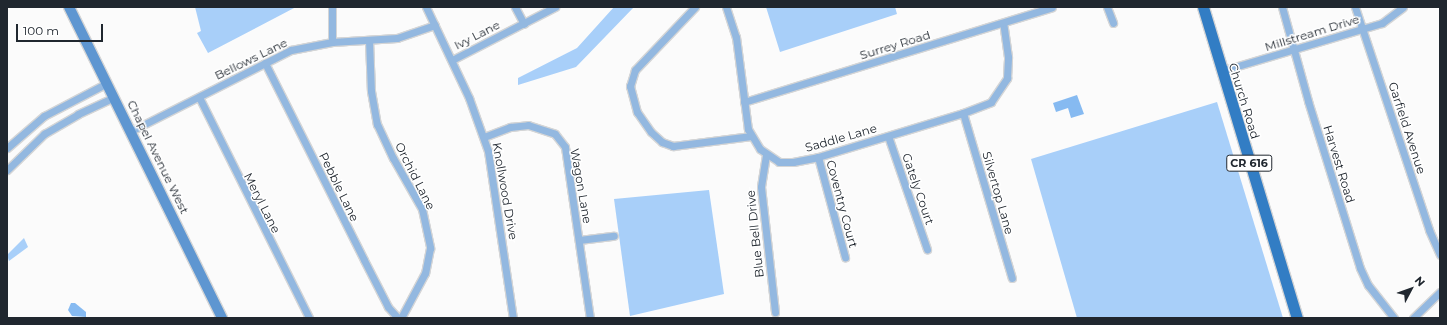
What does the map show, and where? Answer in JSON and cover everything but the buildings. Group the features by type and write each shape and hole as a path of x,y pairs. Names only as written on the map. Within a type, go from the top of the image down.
{"main road":[{"name":"Chapel Avenue West","path":"69,7 222,318"},
{"name":"Church Road","path":"1203,7 1297,318"}],"street":[{"path":"332,7 332,42"},
{"name":"Knollwood Drive","path":"426,7 452,60 484,137 501,222 513,318"},
{"path":"515,7 524,24"},
{"name":"Ivy Lane","path":"452,60 555,7"},
{"path":"695,7 635,70 630,86 637,112 657,138 672,146 751,136"},
{"path":"726,7 736,37 744,102 751,136 766,155"},
{"name":"Surrey Road","path":"744,102 1052,7"},
{"path":"1108,7 1113,23"},
{"name":"Harvest Road","path":"1282,7 1360,268 1368,285 1394,318"},
{"name":"Garfield Avenue","path":"1355,7 1428,230 1440,255"},
{"name":"Millstream Drive","path":"1222,71 1363,30 1382,23 1404,7"},
{"name":"Saddle Lane","path":"766,155 779,162 818,157 963,113 991,102 1004,84 1008,57 1002,23"},
{"name":"Bellows Lane","path":"131,131 291,50 332,42 397,38 435,25"},
{"name":"Orchid Lane","path":"369,40 371,92 377,124 392,158 422,209 430,248 425,273 401,318"},
{"name":"Pebble Lane","path":"265,62 388,307 398,318"},
{"path":"7,148 44,116 107,83"},
{"path":"7,170 44,134 78,114 114,97"},
{"name":"Meryl Lane","path":"199,97 309,318"},
{"name":"Silvertop Lane","path":"963,113 1012,278"},
{"name":"Wagon Lane","path":"484,137 510,127 528,125 555,134 565,147 590,318"},
{"name":"Gately Court","path":"888,136 927,249"},
{"name":"Blue Bell Drive","path":"766,155 761,194 775,312"},
{"name":"Coventry Court","path":"818,157 845,257"},
{"path":"579,240 614,236"},
{"path":"1413,318 1440,292"}],"shaded area":[{"path":"195,7 296,7 208,53 197,33 201,31"},
{"path":"614,7 634,7 576,67 518,85 518,78 577,48"},
{"path":"766,7 895,7 897,14 780,52"},
{"path":"1077,95 1084,114 1071,118 1068,108 1056,112 1053,103"},
{"path":"1217,102 1283,318 1077,318 1031,159"},
{"path":"709,190 724,294 630,316 614,199"},
{"path":"24,238 28,247 9,261 7,255"},
{"path":"71,303 75,303 86,312 86,317 72,316 68,310"}]}
